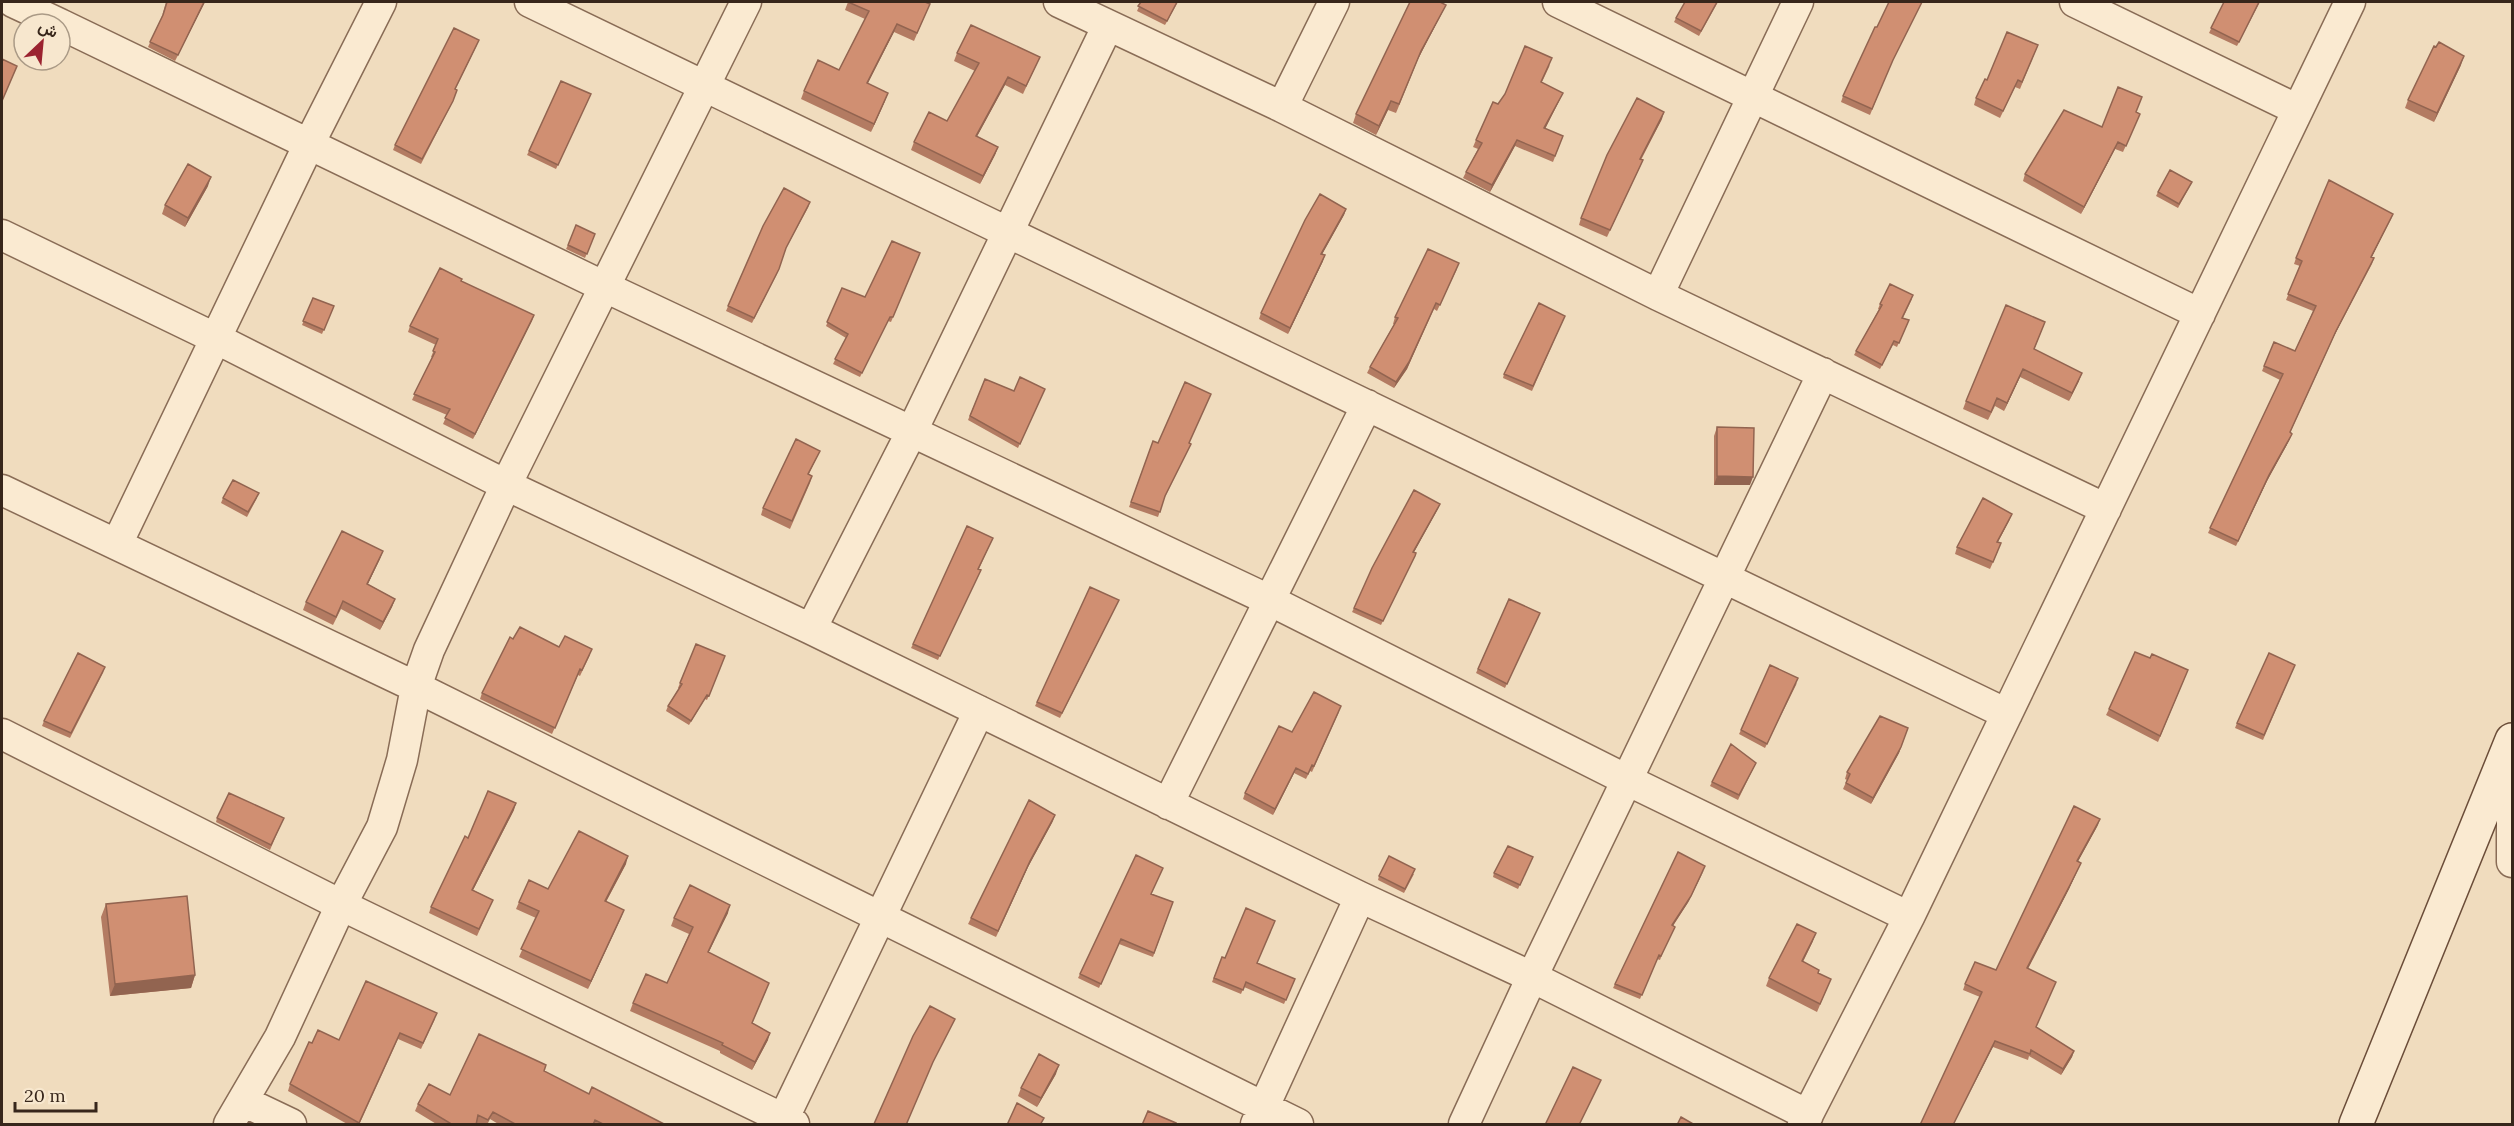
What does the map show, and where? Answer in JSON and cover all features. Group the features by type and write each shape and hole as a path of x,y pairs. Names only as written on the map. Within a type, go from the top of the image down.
{"main road":[{"path":"2356,1125 2512,740"}],"street":[{"path":"13,2 34,12"},
{"path":"117,544 309,144 381,2"},
{"path":"530,2 2007,714"},
{"path":"291,1125 236,1113 280,1037 341,905 382,827 390,803 416,687 429,650 507,485 746,2"},
{"path":"1059,2 1282,107 1658,295 2106,508"},
{"path":"1282,107 1334,2"},
{"path":"1558,2 2200,314"},
{"path":"1658,295 1798,2"},
{"path":"2075,2 2298,110"},
{"path":"2,235 217,339 507,485 812,629 1360,897 1532,977 1806,1120 1910,917 2350,2"},
{"path":"812,629 912,431 1108,26"},
{"path":"72,30 606,287 1269,600 1627,780 1910,917"},
{"path":"1464,1125 1532,977 1823,374"},
{"path":"1168,804 1367,405"},
{"path":"2,490 416,687 880,918 1260,1116 1298,1125"},
{"path":"2,734 341,905 786,1123 880,918 979,711"},
{"path":"2512,798 2512,862"},
{"path":"1260,1116 1360,897"}],"building":[{"path":"167,2 204,2 178,55 150,42"},
{"path":"848,2 925,2 930,4 917,33 897,24 867,83 888,93 874,124 804,91 818,60 839,70 869,11"},
{"path":"1141,2 1177,2 1167,21 1138,6"},
{"path":"1410,2 1440,2 1446,5 1421,51 1399,104 1391,101 1379,126 1356,114"},
{"path":"1685,2 1717,2 1701,31 1676,18"},
{"path":"1889,2 1922,2 1872,109 1843,96"},
{"path":"2224,2 2259,2 2239,42 2211,28"},
{"path":"971,25 1040,57 1026,86 1008,77 976,136 998,147 983,176 914,142 929,112 947,121 979,63 957,53"},
{"path":"454,28 479,40 455,89 457,90 453,101 422,159 395,145"},
{"path":"2007,32 2038,45 2022,82 2018,80 2003,111 1976,98 1985,79 1987,80"},
{"path":"2439,42 2464,56 2437,113 2408,100 2434,46 2436,47"},
{"path":"1525,46 1552,58 1541,82 1563,93 1544,128 1563,136 1555,156 1517,140 1492,185 1466,172 1482,143 1476,140 1493,102 1498,104 1505,94"},
{"path":"2,59 12,64 12,72 14,72 2,101"},
{"path":"561,81 591,94 558,165 529,151"},
{"path":"2118,87 2142,97 2136,112 2140,114 2126,146 2118,142 2084,207 2025,174 2064,110 2102,127"},
{"path":"1637,98 1664,112 1640,159 1643,160 1610,230 1581,218 1607,155"},
{"path":"188,164 211,177 188,218 165,205"},
{"path":"2170,170 2192,182 2179,204 2158,192"},
{"path":"2329,180 2393,214 2371,257 2374,258 2336,331 2290,432 2292,434 2269,475 2238,541 2210,528 2283,374 2264,366 2274,342 2295,351 2316,306 2288,294 2302,261 2296,258"},
{"path":"784,188 810,202 754,318 728,306 763,226"},
{"path":"1320,194 1346,209 1321,254 1325,255 1290,328 1261,313 1305,220"},
{"path":"576,225 595,234 587,254 568,245"},
{"path":"892,241 920,253 893,317 890,317 862,373 835,359 848,334 827,322 842,288 865,297"},
{"path":"1428,249 1459,263 1440,305 1436,303 1409,362 1396,382 1370,367 1398,318 1395,317"},
{"path":"440,268 462,279 461,281 534,315 475,434 445,418 450,409 414,394 435,352 433,351 438,339 410,326"},
{"path":"1890,284 1913,295 1902,318 1909,320 1899,343 1894,341 1882,365 1856,351 1882,305 1880,304"},
{"path":"313,298 334,306 324,330 303,321"},
{"path":"1539,303 1565,316 1533,386 1504,374"},
{"path":"2006,305 2045,322 2034,349 2082,373 2072,393 2023,369 2007,403 1997,398 1991,412 1966,401"},
{"path":"1020,377 1045,389 1020,444 970,416 985,379 1014,391"},
{"path":"1185,382 1211,394 1160,512 1131,502 1153,441 1158,443"},
{"path":"1717,427 1754,428 1753,477 1717,476"},
{"path":"796,439 820,451 808,474 812,476 792,521 763,508"},
{"path":"233,480 259,493 248,512 223,498"},
{"path":"1414,490 1440,504 1413,552 1416,553 1415,556 1383,621 1354,608 1372,568"},
{"path":"1983,498 2012,514 1997,542 2001,543 1993,562 1957,547"},
{"path":"967,526 993,538 978,569 981,570 940,656 913,644"},
{"path":"342,531 383,551 367,584 395,599 383,622 343,601 336,617 306,602"},
{"path":"1090,587 1119,600 1062,713 1037,702"},
{"path":"1509,599 1540,613 1507,684 1478,669"},
{"path":"520,627 559,647 565,636 592,649 582,670 580,669 555,728 482,693 510,637 513,639"},
{"path":"696,644 725,656 709,696 707,695 691,721 668,706 682,684 680,683"},
{"path":"2135,652 2150,658 2152,654 2188,670 2160,736 2109,709"},
{"path":"78,653 105,667 71,733 44,721"},
{"path":"2269,653 2295,665 2264,735 2237,723"},
{"path":"1770,665 1798,678 1767,744 1741,730"},
{"path":"1314,692 1341,706 1314,766 1312,765 1308,774 1296,768 1275,809 1245,793 1279,726 1292,732"},
{"path":"1880,716 1908,728 1901,747 1873,798 1846,783 1850,774 1847,772"},
{"path":"1731,744 1756,763 1739,795 1712,782"},
{"path":"488,791 516,803 472,890 493,900 479,929 431,907 465,836 468,838"},
{"path":"229,793 284,818 271,845 217,818"},
{"path":"1029,800 1055,815 1030,861 998,931 971,918"},
{"path":"2074,806 2100,819 2077,861 2081,863 2027,968 2056,982 2036,1027 2074,1051 2063,1069 2031,1050 2030,1054 1995,1041 1953,1125 1920,1125 1982,992 1965,984 1975,962 1996,970"},
{"path":"579,831 628,856 605,901 624,910 591,981 521,949 539,911 519,902 529,880 548,889"},
{"path":"1508,846 1533,857 1520,885 1494,873"},
{"path":"1678,852 1705,866 1691,896 1672,925 1675,927 1661,956 1659,955 1642,995 1615,984"},
{"path":"1136,855 1163,868 1151,894 1173,902 1154,953 1121,939 1101,984 1080,974"},
{"path":"1389,856 1415,869 1405,889 1379,876"},
{"path":"690,885 730,905 708,952 769,983 752,1023 770,1033 755,1062 722,1045 723,1043 633,1003 646,974 667,983 693,927 674,918"},
{"path":"187,896 195,975 115,984 106,904"},
{"path":"1246,908 1275,921 1257,963 1295,979 1286,1000 1246,982 1243,990 1214,978"},
{"path":"1797,924 1816,933 1802,961 1831,979 1820,1004 1769,978"},
{"path":"366,981 437,1013 423,1043 400,1033 359,1123 290,1084 309,1042 312,1043 318,1030 339,1040"},
{"path":"930,1006 955,1019 933,1062 906,1125 876,1125 874,1124 913,1036"},
{"path":"479,1034 546,1065 544,1071 589,1094 592,1087 666,1125 605,1125 595,1120 593,1125 517,1125 493,1112 488,1120 478,1115 476,1125 453,1125 418,1104 429,1084 450,1095"},
{"path":"1039,1054 1059,1065 1041,1098 1021,1088"},
{"path":"1573,1067 1601,1080 1579,1125 1545,1125"},
{"path":"1017,1103 1044,1118 1040,1125 1007,1125"},
{"path":"1148,1111 1176,1123 1175,1125 1142,1125"},
{"path":"1681,1117 1695,1125 1677,1125"}]}
